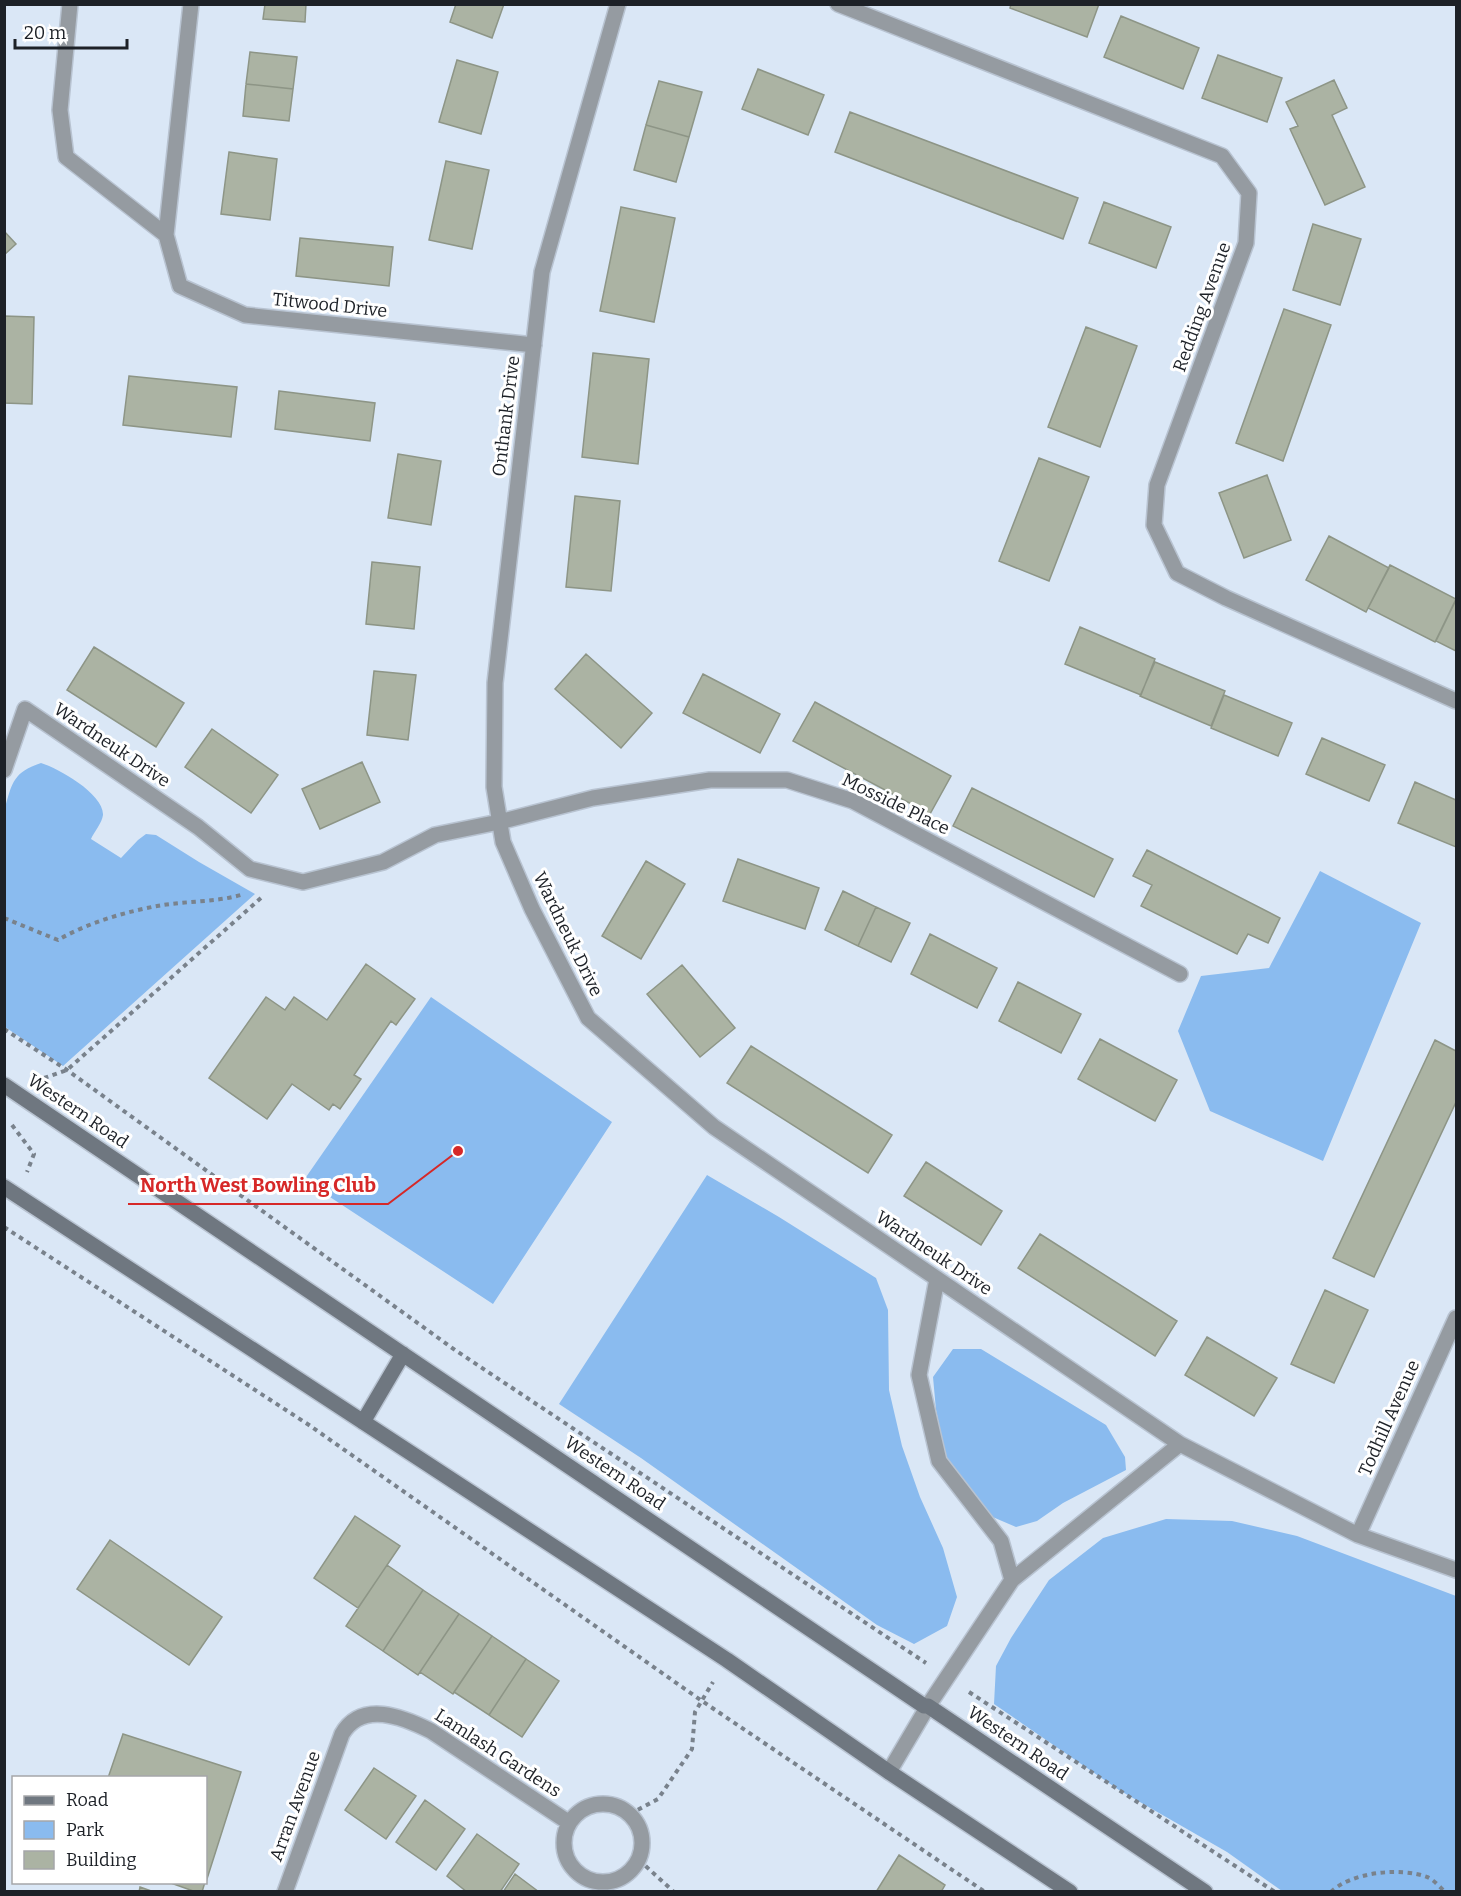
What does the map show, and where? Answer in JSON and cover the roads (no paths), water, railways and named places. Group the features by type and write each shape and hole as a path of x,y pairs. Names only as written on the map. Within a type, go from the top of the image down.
{"main road":[{"name":"Western Road","path":"8,1088 924,1706 928,1706 1205,1892"},
{"path":"10,1191 727,1659 890,1772 1070,1892"},
{"path":"363,1422 403,1354"}],"street":[{"path":"70,4 60,110 66,157 166,235"},
{"name":"Titwood Drive","path":"191,4 166,235 180,286 245,315 534,345"},
{"name":"Onthank Drive","path":"503,842 494,787 495,683 542,272 618,4"},
{"name":"Redding Avenue","path":"838,4 1222,156 1250,193 1246,243 1157,485 1154,525 1177,573 1456,701"},
{"name":"Wardneuk Drive","path":"4,770 25,709 198,827 250,868 303,882 383,862 435,835 499,822"},
{"name":"Mosside Place","path":"499,822 593,798 710,780 787,780 853,801 1180,974"},
{"name":"Wardneuk Drive","path":"503,842 532,909 588,1018 714,1127 1180,1444 1358,1535 1456,1570"},
{"path":"937,1279 919,1375 939,1461 1001,1541 1011,1580"},
{"name":"Todhill Avenue","path":"1358,1535 1456,1318"},
{"path":"890,1772 928,1706 1011,1580 1180,1444"},
{"name":"Lamlash Gardens","path":"342,1734 348,1723 374,1714 410,1721 431,1731 568,1822"},
{"name":"Arran Avenue","path":"285,1892 342,1734"},
{"name":"Lamlash Gardens","path":"603,1803 613,1804 630,1814 639,1828 643,1844 639,1860 629,1873 615,1881 599,1882 584,1878 572,1868 564,1853 563,1837 568,1822 583,1808 603,1803"}],"place":[{"name":"North West Bowling Club","path":"458,1151"}]}
